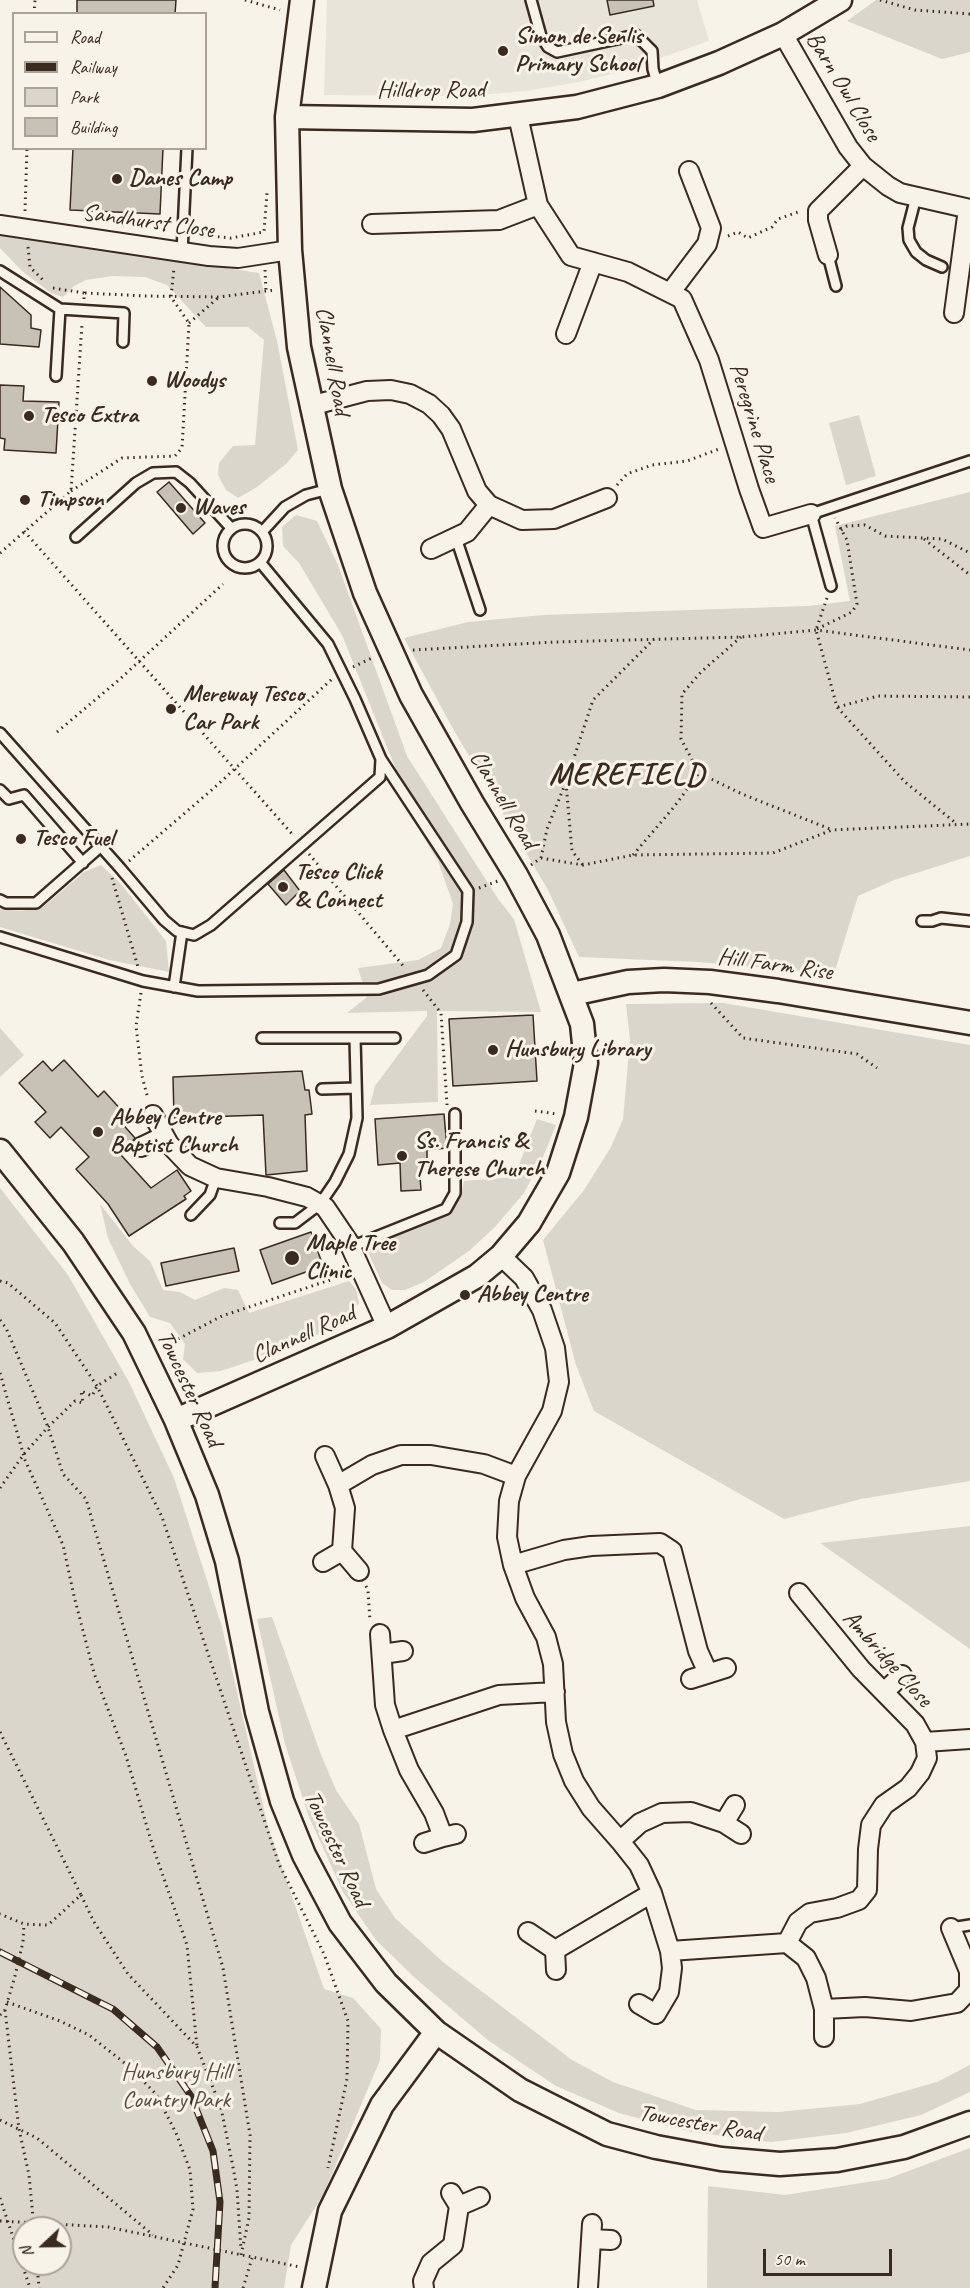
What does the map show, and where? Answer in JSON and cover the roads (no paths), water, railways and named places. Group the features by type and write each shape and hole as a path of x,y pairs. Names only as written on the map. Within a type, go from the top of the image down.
{"street":[{"name":"Hilldrop Road","path":"287,117 473,120 577,107 658,86 729,59 783,34 840,0"},
{"name":"Clannell Road","path":"176,1420 387,1327 477,1276 501,1256 529,1223 558,1173 576,1117 586,1063 582,1024 548,935 516,875 411,695 365,593 330,489 310,406 299,347 292,288 287,117 301,7"},
{"name":"Barn Owl Close","path":"783,34 849,147 863,166 888,186 916,197 969,209 954,313"},
{"name":"Peregrine Place","path":"518,116 538,205 571,256 628,272 682,299 709,360 734,444 763,528 811,514"},
{"name":"Barn Owl Close","path":"828,255 818,220 818,211 863,166"},
{"path":"670,293 707,244 711,228 689,171"},
{"path":"372,224 499,220 538,205"},
{"name":"Sandhurst Close","path":"0,225 180,246 237,258 290,250"},
{"path":"566,334 592,262"},
{"path":"310,406 368,391 391,390 410,394 429,404 451,429 477,491 489,505 522,520 554,519 607,498"},
{"path":"431,549 467,532 489,505"},
{"name":"Hill Farm Rise","path":"572,994 628,982 664,980 710,982 970,1023"},
{"path":"153,1115 169,1144 190,1166 216,1178 268,1187 307,1197 325,1207 351,1247 387,1327"},
{"path":"141,1147 164,1136"},
{"name":"Towcester Road","path":"0,1151 73,1242 134,1333 176,1420 207,1495 227,1561 257,1712 282,1801 304,1855 339,1923 386,1983 436,2032 520,2090 607,2134 656,2147 721,2159 780,2164 837,2160 904,2147 970,2123"},
{"path":"501,1256 524,1278 542,1311 555,1348 559,1382 552,1411 516,1476 509,1501 507,1537 513,1565 525,1598 546,1637 553,1664 556,1722 563,1754 574,1781 591,1808 639,1865 652,1893 670,1951 672,1968 662,2019 639,2004"},
{"path":"338,1485 372,1466 401,1455 431,1455 484,1464 516,1476"},
{"path":"325,1456 345,1508 342,1551 359,1571"},
{"path":"513,1565 564,1550 659,1534 672,1551 698,1651 708,1673"},
{"path":"323,1562 342,1551"},
{"name":"Ambridge Close","path":"787,1943 798,1922 810,1913 837,1908 859,1900 867,1890 871,1825 884,1805 908,1788 920,1773 927,1758 925,1742 915,1724 861,1668 799,1593"},
{"path":"380,1634 385,1705 393,1730 409,1770 450,1836 424,1843"},
{"path":"382,1654 403,1651"},
{"path":"884,1692 902,1675"},
{"path":"393,1730 499,1695 555,1692"},
{"path":"925,1742 970,1739"},
{"path":"724,1823 735,1804"},
{"path":"620,1841 640,1823 662,1813 691,1812 724,1823 741,1834"},
{"path":"555,1950 652,1893"},
{"path":"824,2009 865,2007 911,2011 957,2003 969,1990 969,1971 951,1928"},
{"path":"528,1932 555,1950"},
{"path":"670,1951 787,1943 806,1958 816,1978 824,2009 825,2037"},
{"path":"555,1950 556,1970"},
{"path":"315,2279 330,2211 382,2105 436,2032"},
{"path":"424,2288 423,2281 431,2263 453,2245 455,2200 480,2197"},
{"path":"588,2288 592,2232 610,2240"}],"lane":[{"path":"531,0 541,36 548,47 557,52 636,35 652,51 653,69 658,86"},
{"path":"180,246 188,150"},
{"path":"916,197 908,228 909,240 916,252 926,260 942,267"},
{"path":"828,255 836,286"},
{"path":"0,271 60,309 124,313 123,342"},
{"path":"57,376 60,309"},
{"path":"831,586 811,514 970,461"},
{"path":"76,537 136,483 153,473 176,472 190,483 231,528"},
{"path":"262,532 285,507 306,495 330,489"},
{"path":"244,523 251,524 262,532 266,538 267,551 260,562 254,566 240,568 228,560 224,554 223,540 231,528 244,523"},
{"path":"456,538 480,610"},
{"path":"0,937 143,981 198,991 379,989 428,975 456,955 467,922 468,891 381,759 328,644 260,562"},
{"path":"0,734 164,920 177,931 194,934 211,925 359,797 380,777 381,759"},
{"path":"0,790 9,799 24,795 83,863"},
{"path":"0,900 6,903 36,903 100,847"},
{"path":"921,921 941,918 970,921"},
{"path":"174,987 182,932"},
{"path":"262,1038 395,1038"},
{"path":"280,1223 295,1223 320,1204 335,1182 349,1154 357,1118 355,1038"},
{"path":"322,1089 356,1088"},
{"path":"351,1247 446,1209 454,1193 455,1114"},
{"path":"191,1215 210,1196 216,1178"},
{"path":"951,1928 970,1925"}],"railway":[{"path":"0,1952 113,2009 157,2047 191,2096 213,2151 220,2202 215,2288"}],"place":[{"name":"Simon de Senlis Primary School","path":"503,51"},
{"name":"Danes Camp","path":"117,179"},
{"name":"Woodys","path":"152,381"},
{"name":"Tesco Extra","path":"29,416"},
{"name":"Timpson","path":"25,500"},
{"name":"Waves","path":"181,508"},
{"name":"Mereway Tesco Car Park","path":"171,709"},
{"name":"Tesco Fuel","path":"21,839"},
{"name":"Tesco Click & Connect","path":"283,887"},
{"name":"Hunsbury Library","path":"493,1050"},
{"name":"Abbey Centre Baptist Church","path":"98,1132"},
{"name":"Ss. Francis & Therese Church","path":"402,1156"},
{"name":"Maple Tree Clinic","path":"292,1258"},
{"name":"Abbey Centre","path":"465,1295"}],"district":[{"name":"MEREFIELD","path":"627,776"}],"park label":[{"name":"Hunsbury Hill Country Park","path":"176,2087"}]}
